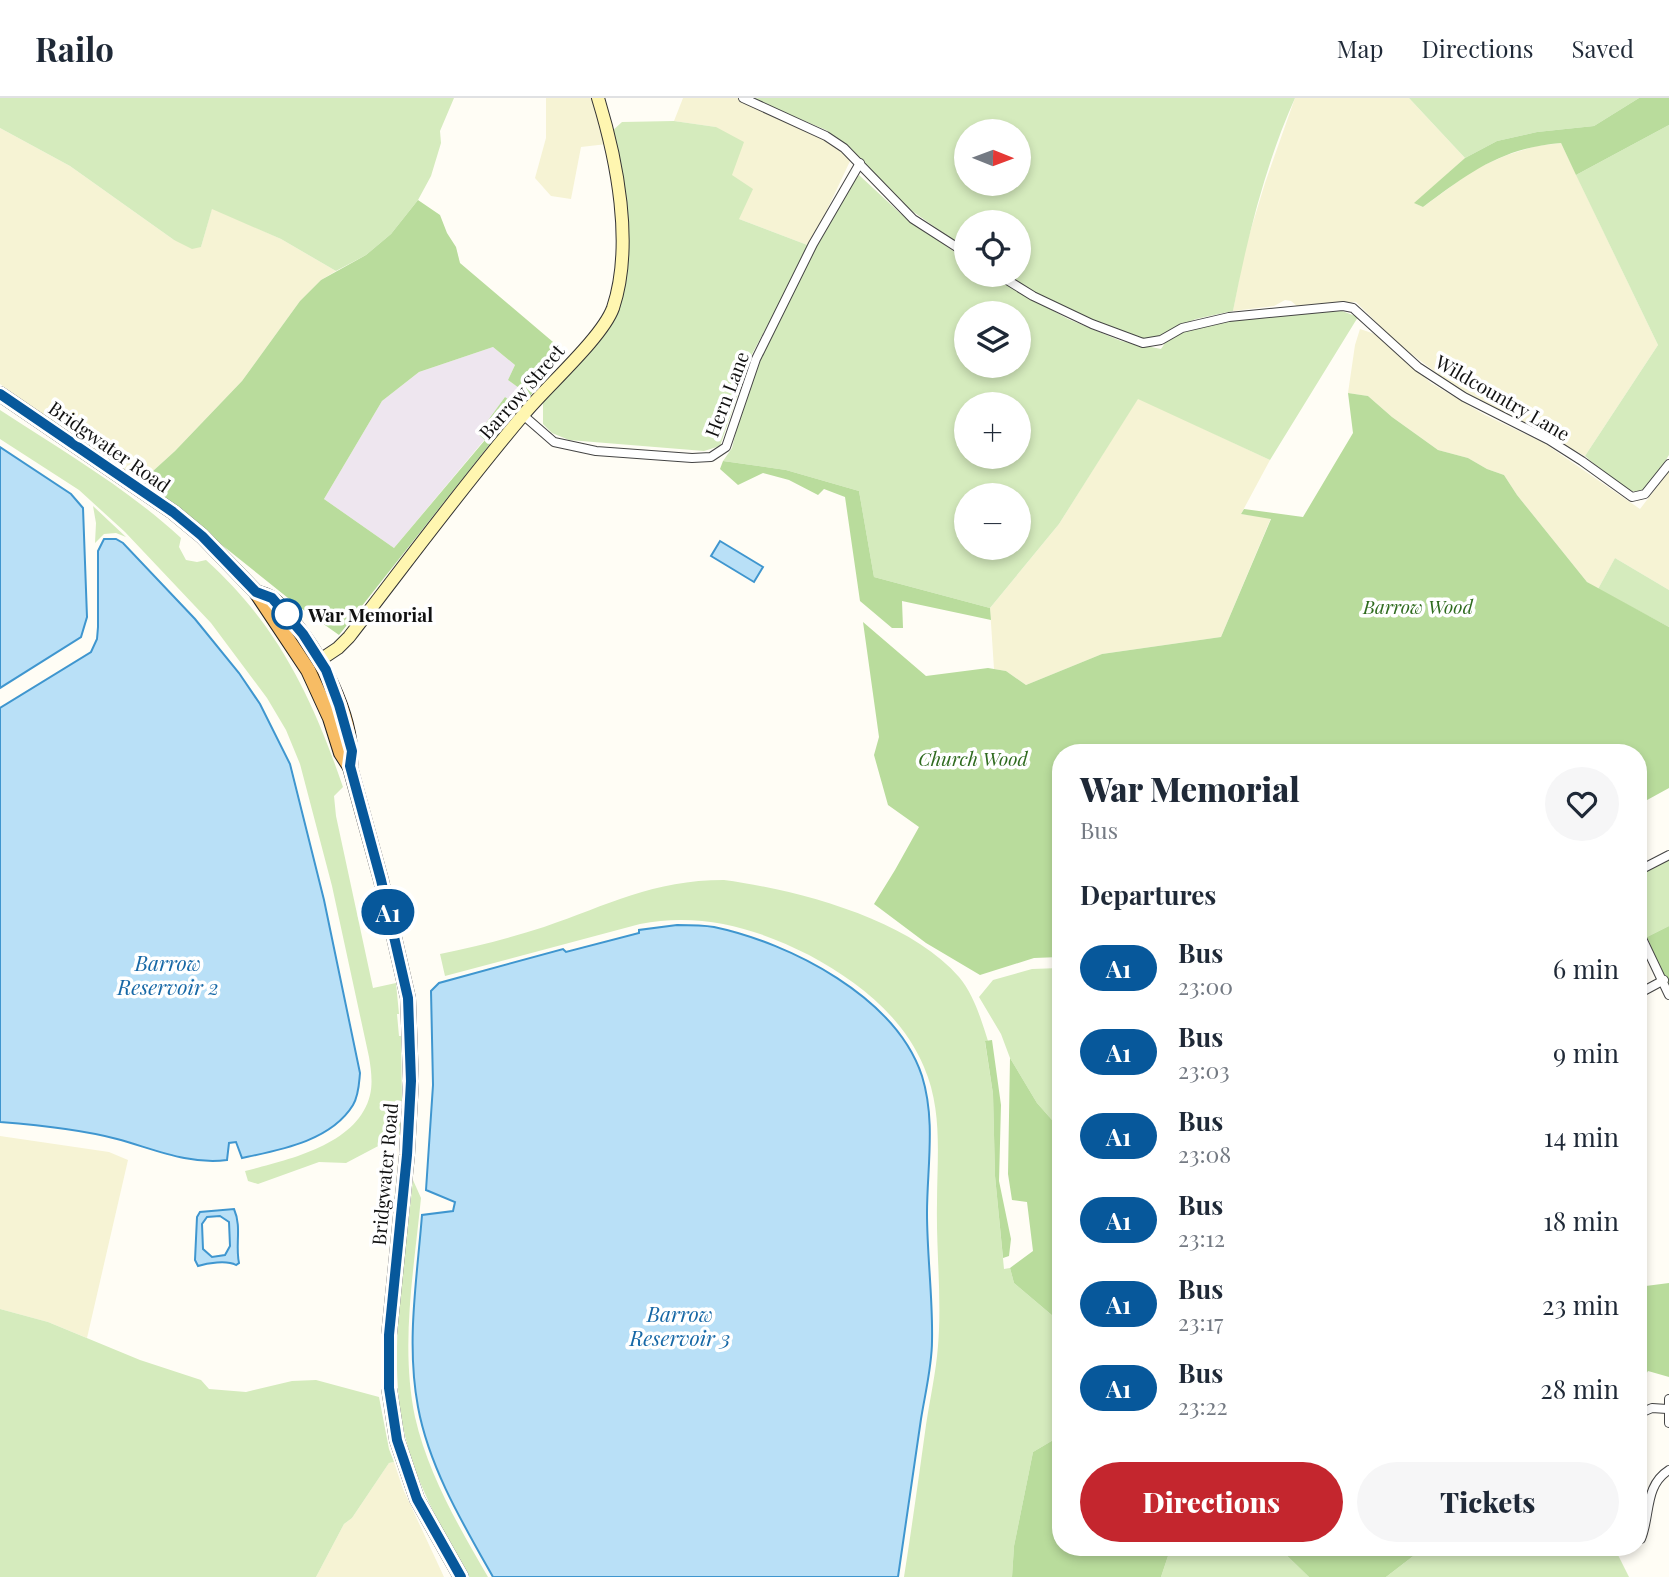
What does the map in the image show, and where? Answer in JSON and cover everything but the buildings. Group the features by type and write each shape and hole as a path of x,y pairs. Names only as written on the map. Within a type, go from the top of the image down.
{"highway":[{"name":"Bridgwater Road","path":"0,394 173,512 202,536 256,592 300,656 321,698 341,752 350,766 381,880 408,998 411,1081 407,1155 389,1335 389,1388 397,1440 417,1499 461,1577"},
{"name":"Bridgwater Road","path":"256,592 272,598 297,626 320,660 339,705 352,751 350,766"},
{"path":"264,606 268,617 321,698"},
{"path":"300,656 320,660"},
{"path":"320,660 314,671 321,698"}],"main road":[{"name":"Barrow Street","path":"320,660 349,637 523,415 607,320 615,297 621,257 620,202 613,151 598,98"}],"street":[{"path":"743,98 827,136 860,163 913,219 954,245"},
{"name":"Hern Lane","path":"523,415 554,442 596,452 692,458 711,457 726,447 755,359 813,244 860,163"},
{"name":"Wildcountry Lane","path":"1018,287 1092,324 1143,343 1161,340 1182,328 1229,317 1343,306 1353,308 1418,367 1464,397 1549,440 1632,497 1645,494 1669,464"},
{"path":"1647,866 1669,855"},
{"path":"1647,947 1669,995"},
{"path":"1647,989 1664,980"},
{"path":"1647,1410 1668,1404 1669,1423"},
{"path":"1647,1518 1650,1491 1660,1475 1669,1470"}],"shaded area":[{"path":"546,98 592,98 607,144 581,147 571,199 551,196 535,178 546,138"},
{"path":"683,98 739,98 835,143 851,159 810,246 739,219 732,175 716,127 674,121"},
{"path":"1295,98 1409,98 1465,158 1415,203 1423,207 1475,169 1536,146 1561,143 1658,345 1585,456 1454,386 1398,344 1356,302 1297,306 1285,300 1274,306 1233,311 1244,252"},
{"path":"0,128 70,166 174,240 201,247 212,208 281,239 336,271 321,280 300,301 242,381 175,451 142,481 0,384"},
{"path":"1360,329 1375,334 1431,383 1485,415 1544,443 1640,509 1669,471 1669,590 1615,558 1598,589 1587,582 1504,475 1468,458 1438,450 1368,396 1348,393"},
{"path":"493,347 515,365 508,380 530,396 519,407 505,397 478,434 485,439 394,548 324,499 382,401 419,372"},
{"path":"1138,398 1270,460 1241,514 1271,518 1221,637 1102,654 1026,685 1006,671 994,669 990,608 1059,524"},
{"path":"0,1136 109,1152 128,1160 87,1338 48,1322 0,1309"},
{"path":"394,1462 403,1489 444,1577 316,1577 344,1524 352,1518 389,1463"}],"green space":[{"path":"0,98 454,98 440,131 441,143 431,176 418,200 391,234 366,255 336,271 281,239 212,209 201,247 192,249 174,240 70,166 0,128"},
{"path":"751,98 1295,98 1258,203 1233,311 1196,319 1151,338 1120,333 1026,287 1031,287 1031,210 954,210 954,241 905,206 845,144 826,130"},
{"path":"1409,98 1639,98 1594,126 1537,132 1497,141 1465,158"},
{"path":"1639,98 1669,98 1669,125 1576,175 1561,143 1540,146 1503,156 1487,164 1423,207 1414,203 1465,158 1497,141 1537,132 1594,126"},
{"path":"674,121 716,127 744,142 732,175 753,189 739,219 810,246 751,356 720,446 704,451 569,440 552,433 543,424 543,403 615,314 626,207 621,164 611,132 622,122"},
{"path":"1669,125 1669,455 1649,485 1635,492 1620,485 1585,456 1658,345 1576,175"},
{"path":"859,175 901,214 954,252 954,287 1011,287 1068,319 1121,341 1161,349 1167,340 1180,333 1224,322 1342,311 1358,317 1270,460 1138,399 1059,524 1031,558 1031,483 954,483 954,560 1029,560 990,608 874,577 859,491 786,470 723,461 732,448 743,402 771,332 779,323 783,310 843,196"},
{"path":"418,200 440,215 456,247 460,263 566,353 530,396 508,380 515,365 493,347 419,372 382,401 324,499 394,548 485,440 478,434 505,397 519,407 339,635 298,606 142,481 175,451 242,381 300,301 321,280 366,255 391,234"},
{"name":"Barrow Wood","path":"1348,393 1368,396 1438,450 1468,458 1504,475 1587,582 1669,627 1669,788 1647,800 1647,744 1052,744 1052,957 1034,958 980,975 926,943 874,904 919,827 888,805 874,755 879,737 863,622 926,676 988,668 1006,671 1026,685 1102,654 1221,637 1271,519 1241,514 1244,509 1303,517 1353,433"},
{"path":"0,410 139,503 181,538 179,547 186,560 206,560 253,610 273,637 290,664 319,723 343,787 334,796 336,816 373,988 396,983 401,1036 401,1134 346,1163 319,1162 258,1184 248,1181 245,1171 281,1162 319,1148 336,1138 363,1112 371,1086 369,1057 332,886 300,764 286,730 267,698 211,623 125,532 79,490 0,439"},
{"path":"723,461 786,470 859,491 874,577 990,608 991,620 902,601 903,628 892,628 860,601 845,497 824,489 818,495 789,480 763,473 738,485 720,469"},
{"path":"93,506 126,537 116,533 104,534 95,543"},
{"path":"1615,558 1669,590 1669,627 1598,589"},
{"path":"1669,859 1669,926 1647,937 1647,870"},
{"path":"724,880 785,891 850,910 882,923 938,957 969,991 988,1041 985,1042 993,1094 995,1176 1004,1269 1010,1268 1014,1283 1052,1315 1052,1441 1033,1452 1014,1546 1012,1577 904,1577 938,1346 938,1134 934,1100 924,1067 904,1031 891,1016 861,988 809,955 748,930 706,921 640,924 445,976 440,954 531,931 631,895 699,881"},
{"path":"1669,926 1669,989 1647,937"},
{"path":"1052,968 1052,1120 1037,1103 1010,1058 1001,1034 979,997 993,980 1032,969"},
{"path":"992,1040 1001,1105 999,1181 1011,1239 1009,1256 1003,1258 995,1176 993,1094 985,1041"},
{"path":"1010,1058 1037,1103 1052,1120 1052,1315 1014,1283 1010,1268 1033,1251 1027,1202 1012,1200 1008,1174"},
{"path":"413,1180 421,1198 408,1335 415,1417 436,1479 488,1577 468,1577 424,1491 405,1436 397,1373 397,1341"},
{"path":"1669,1283 1669,1377 1647,1373 1647,1286"},
{"path":"0,1309 48,1322 140,1360 201,1380 209,1389 246,1392 292,1381 316,1380 379,1397 394,1462 389,1463 352,1518 344,1524 316,1577 0,1577"},
{"path":"1052,1441 1052,1556 1168,1556 1161,1577 1012,1577 1014,1546 1033,1452"},
{"path":"1168,1556 1287,1556 1309,1577 1161,1577"},
{"path":"1287,1556 1413,1556 1386,1577 1309,1577"},
{"path":"1413,1556 1618,1556 1629,1577 1386,1577"}],"water":[{"path":"0,447 71,494 83,508 87,617 81,637 0,688"},
{"name":"Barrow Reservoir 2","path":"104,539 116,539 123,543 195,619 239,673 260,704 290,764 324,900 360,1073 353,1105 332,1127 304,1142 242,1158 236,1142 229,1143 227,1160 213,1161 172,1155 88,1133 0,1122 0,708 91,652 97,639 98,627 98,551"},
{"path":"720,541 763,567 754,582 711,556"},
{"name":"Barrow Reservoir 3","path":"677,925 714,927 744,935 806,960 837,978 865,998 889,1022 909,1048 922,1076 930,1127 927,1213 932,1351 898,1577 493,1577 448,1495 430,1451 418,1407 413,1359 422,1215 453,1211 455,1202 426,1190 433,1085 431,991 439,983 563,949 566,952 639,933 639,930"},
{"path":"234,1209 238,1222 239,1263 236,1265 217,1262 198,1266 195,1260 197,1217 200,1212","holes":["220,1216 229,1222 230,1246 225,1255 212,1257 203,1249 202,1224 207,1217"]}],"bus line":[{"name":"A1","path":"0,394 173,512 202,536 256,592 272,598 303,634 326,670 352,751 350,766 381,880 408,998 411,1081 407,1155 389,1335 389,1388 397,1440 417,1499 461,1577"}],"place":[{"name":"War Memorial","path":"287,614"}],"park label":[{"name":"Church Wood","path":"973,758"}]}
